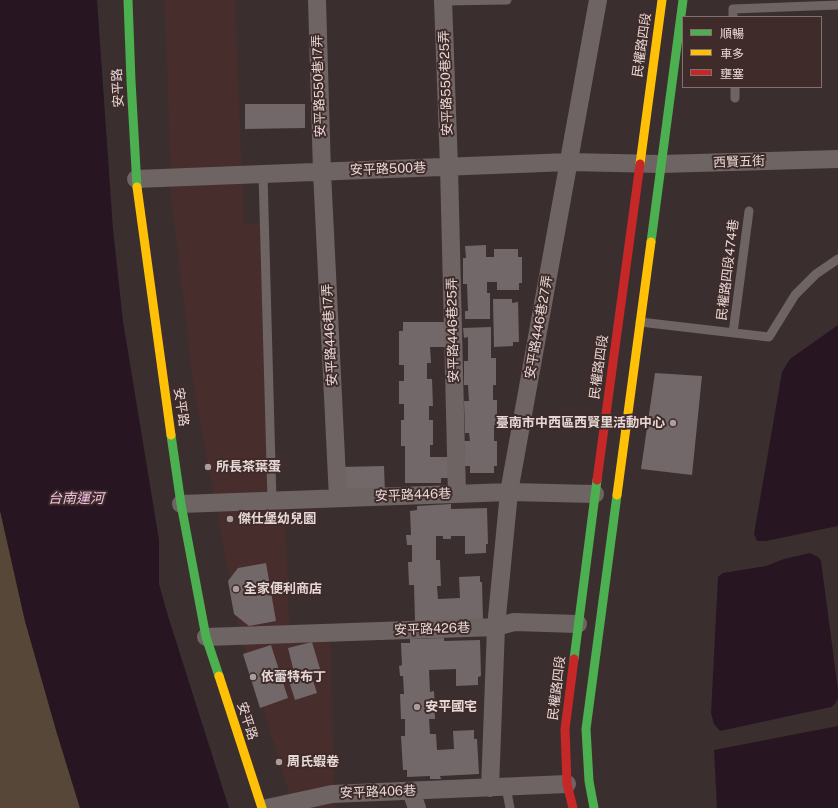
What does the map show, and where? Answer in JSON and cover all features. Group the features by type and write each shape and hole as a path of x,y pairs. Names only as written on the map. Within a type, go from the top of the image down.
{"street":[{"name":"安平路","path":"128,0 136,179 181,504 206,637 262,808"},
{"name":"安平路550巷17弄","path":"317,0 322,172"},
{"name":"安平路446巷27弄","path":"509,492 598,0"},
{"name":"民權路四段","path":"573,808 567,784 565,729 595,494 662,0"},
{"path":"594,808 589,781 586,729 683,0"},
{"name":"安平路550巷25弄","path":"443,1 449,167"},
{"name":"西賢五街","path":"640,164 838,159"},
{"name":"安平路500巷","path":"136,179 569,162 640,164"},
{"name":"安平路446巷25弄","path":"449,167 457,494"},
{"name":"安平路446巷17弄","path":"322,172 338,498"},
{"path":"498,787 496,627 509,492"},
{"name":"安平路446巷","path":"181,504 509,492 595,494"},
{"name":"安平路426巷","path":"206,637 496,627 514,622 578,624"},
{"name":"安平路406巷","path":"267,808 411,791 567,784"},
{"path":"411,791 417,808"}],"lane":[{"path":"443,1 507,0"},
{"path":"733,16 733,9 838,5"},
{"path":"735,88 735,98"},
{"path":"262,174 272,501"},
{"name":"民權路四段474巷","path":"733,333 749,211"},
{"name":"民權路四段474巷","path":"640,322 769,337 795,295 816,274 838,259"},
{"path":"498,787 510,808"}],"shaded area":[{"path":"165,0 235,0 244,225 260,223 275,509 285,509 290,642 330,641 335,808 289,808 287,785 241,639 194,389 171,196"},
{"path":"0,511 25,621 80,808 0,808"}],"water":[{"name":"台南運河","path":"0,0 97,0 113,229 123,321 159,540 159,584 229,808 80,808 25,621 0,510"},
{"path":"838,325 838,526 766,541 757,541 754,534 782,372 790,359"},
{"path":"810,553 818,557 821,561 838,690 838,698 835,704 831,707 720,731 714,724 711,713 718,577 723,573 766,566 784,559"},
{"path":"838,726 838,808 717,808 714,750"}],"building":[{"path":"245,104 305,104 305,128 245,129"},
{"path":"486,245 486,257 494,257 494,249 518,249 518,257 522,257 522,283 519,283 519,290 497,290 497,282 487,282 487,293 490,293 490,319 465,319 465,311 468,311 467,284 463,284 463,258 466,258 465,246"},
{"path":"493,299 512,299 512,303 518,302 519,342 513,342 513,346 494,347"},
{"path":"403,322 446,322 447,347 430,347 431,363 427,363 427,379 432,379 433,406 429,406 429,420 433,420 433,445 430,445 430,457 449,457 449,478 441,478 441,483 405,483 405,446 401,446 401,420 404,420 404,404 399,404 399,381 404,381 404,365 399,365 399,331 403,331"},
{"path":"491,327 491,358 496,358 496,385 493,385 493,400 497,400 497,425 494,425 494,441 497,441 497,466 494,466 494,473 470,473 470,466 465,466 464,441 470,441 469,433 465,433 464,401 469,401 468,385 464,385 464,361 468,361 468,337 464,338 463,328"},
{"name":"臺南市中西區西賢里活動中心","path":"655,373 702,376 692,475 641,469"},
{"path":"384,466 385,494 341,495 340,467"},
{"path":"451,504 451,509 487,508 488,544 486,544 486,553 465,554 465,536 451,536 451,539 443,539 443,536 436,536 436,560 440,560 441,586 437,586 438,599 460,598 459,577 480,576 480,582 482,582 483,620 415,622 414,585 409,585 408,562 412,562 412,545 407,545 406,535 411,535 410,511 417,510 417,506"},
{"path":"266,563 276,621 249,626 234,614 228,581 238,568"},
{"name":"安平國宅","path":"444,638 444,641 480,640 481,676 478,677 478,685 456,686 456,669 429,670 430,692 434,691 435,719 429,719 430,734 436,734 437,750 454,749 453,731 474,730 474,739 477,739 479,774 440,776 441,779 430,779 430,776 407,777 407,770 403,770 401,736 405,736 405,719 401,719 400,694 404,694 403,676 400,676 399,666 402,665 401,643 410,643 410,639"},
{"path":"312,642 321,672 311,674 317,693 295,700 287,675 294,672 288,648"},
{"path":"271,645 288,698 260,708 243,654"}],"traffic: fast":[{"path":"128,0 137,187"},
{"path":"651,242 683,0"},
{"path":"171,435 181,504 206,637 219,676"},
{"path":"574,659 597,480"},
{"path":"594,808 589,781 586,729 617,495"}],"traffic: slow":[{"path":"640,164 662,0"},
{"path":"137,187 171,435"},
{"path":"617,495 651,242"},
{"path":"219,676 262,808"}],"traffic: jam":[{"path":"597,480 640,164"},
{"path":"573,808 567,784 565,729 574,659"}],"place":[{"name":"臺南市中西區西賢里活動中心","path":"673,423"},
{"name":"所長茶葉蛋","path":"208,467"},
{"name":"傑仕堡幼兒園","path":"230,519"},
{"name":"全家便利商店","path":"236,589"},
{"name":"依蕾特布丁","path":"253,677"},
{"name":"安平國宅","path":"417,707"},
{"name":"周氏蝦卷","path":"279,762"}]}
